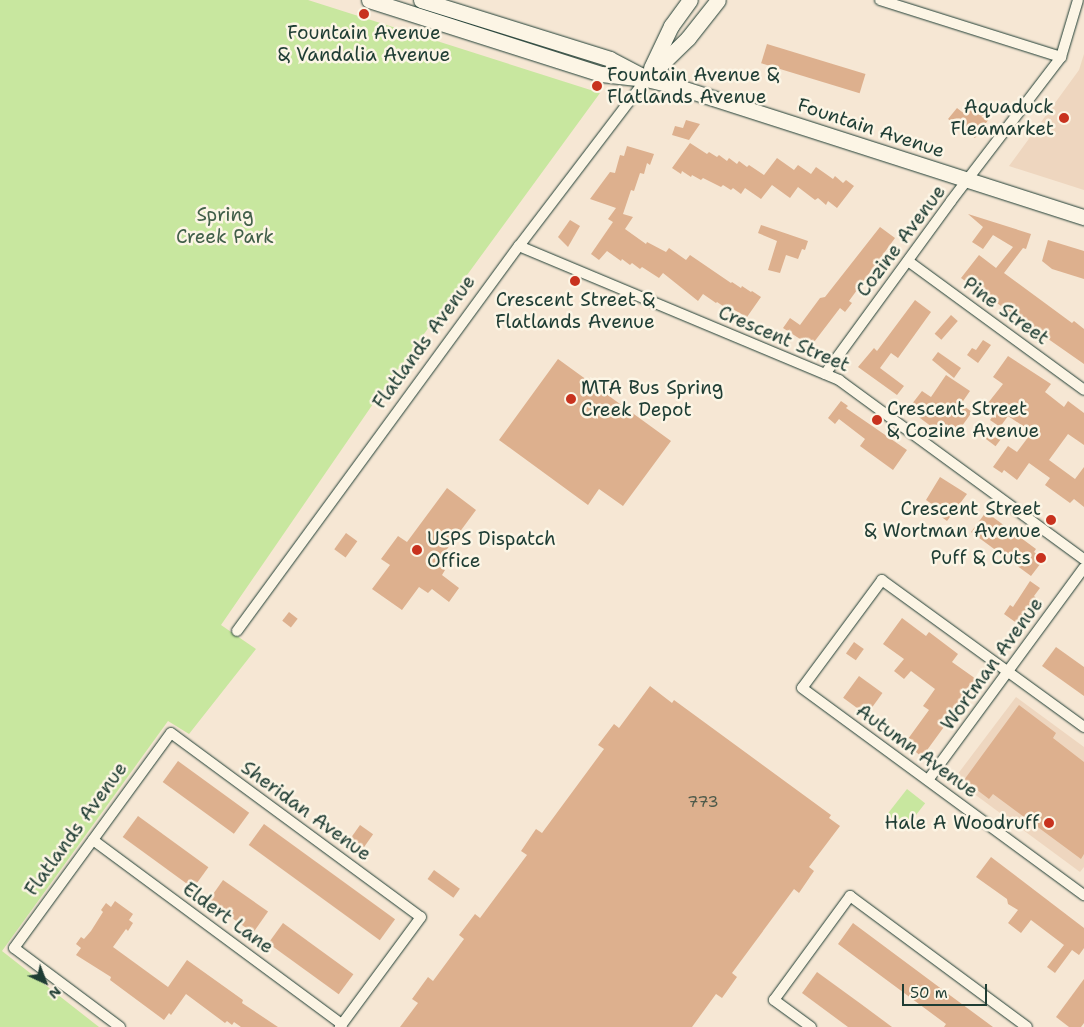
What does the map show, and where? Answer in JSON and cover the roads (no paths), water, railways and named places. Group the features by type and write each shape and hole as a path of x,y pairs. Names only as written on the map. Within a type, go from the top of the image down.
{"main road":[{"name":"Fountain Avenue","path":"369,0 601,74 646,79 1084,217"},
{"name":"Fountain Avenue","path":"422,0 448,4 610,59 646,79"},
{"name":"Flatlands Avenue","path":"646,79 671,26 690,0"},
{"name":"Flatlands Avenue","path":"646,79 688,38 718,0"}],"street":[{"path":"880,0 1060,57"},
{"name":"Cozine Avenue","path":"825,374 1060,57 1078,0"},
{"path":"441,24 448,4"},
{"name":"Flatlands Avenue","path":"237,631 519,246 646,79"},
{"name":"Crescent Street","path":"519,246 840,380 1084,559"},
{"name":"Pine Street","path":"908,261 1084,390"},
{"name":"Wortman Avenue","path":"928,780 1084,568"},
{"name":"Autumn Avenue","path":"1008,671 882,580 802,688 1084,895"},
{"path":"1008,671 1084,726"},
{"name":"Flatlands Avenue","path":"120,1027 14,948 171,733"},
{"name":"Sheridan Avenue","path":"171,733 421,917 341,1026"},
{"name":"Eldert Lane","path":"93,840 341,1026"},
{"path":"811,1027 774,1000 850,896 1027,1027"}],"place":[{"name":"Fountain Avenue & Vandalia Avenue","path":"364,14"},
{"name":"Fountain Avenue & Flatlands Avenue","path":"597,86"},
{"name":"Aquaduck Fleamarket","path":"1064,118"},
{"name":"Crescent Street & Flatlands Avenue","path":"575,281"},
{"name":"MTA Bus Spring Creek Depot","path":"571,399"},
{"name":"Crescent Street & Cozine Avenue","path":"877,420"},
{"name":"Crescent Street & Wortman Avenue","path":"1051,520"},
{"name":"USPS Dispatch Office","path":"417,550"},
{"name":"Puff & Cuts","path":"1041,558"},
{"name":"Hale A Woodruff","path":"1049,823"}],"park label":[{"name":"Spring Creek Park","path":"225,226"}]}
